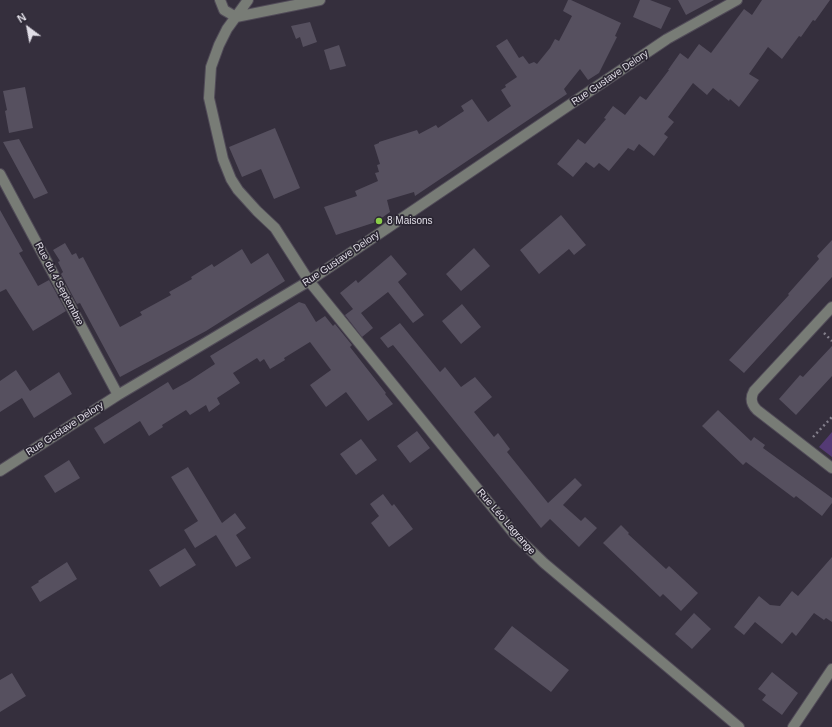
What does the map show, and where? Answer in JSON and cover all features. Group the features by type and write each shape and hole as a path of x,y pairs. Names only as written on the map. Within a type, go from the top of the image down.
{"street":[{"path":"220,0 224,10 236,17 320,0"},
{"name":"Rue Léo Lagrange","path":"248,0 218,45 211,67 209,98 223,159 231,179 238,190 275,228 309,281 496,513 524,544 544,563 740,727"},
{"name":"Rue Gustave Delory","path":"0,471 118,395 309,281 667,39 737,0"},
{"name":"Rue du 4 Septembre","path":"0,174 118,395"},
{"path":"832,308 754,391 751,397 752,404 757,410 832,468"},
{"path":"793,727 832,669"}],"path":[{"path":"804,446 832,417"}],"shaded area":[{"path":"832,432 832,457 819,447"}],"building":[{"path":"568,0 621,23 615,36 617,37 599,73 588,80 580,69 564,89 567,94 415,196 414,192 387,200 390,212 376,222 336,235 324,207 357,196 355,191 378,181 375,173 379,172 377,165 380,164 374,145 417,130 419,134 436,125 438,128 464,111 461,106 472,99 488,122 511,106 501,90 506,87 505,85 517,77 496,46 507,39 519,58 523,56 529,64 534,62 537,64 550,48 555,39 559,41 572,16 563,11"},
{"path":"640,0 650,0 671,8 661,29 633,17"},
{"path":"678,0 714,0 686,15"},
{"path":"762,0 830,0 815,21 813,20 801,37 799,36 782,59 768,47 749,74 759,80 739,107 713,88 707,95 693,83 668,117 674,122 664,134 668,137 654,156 639,144 634,151 628,148 609,171 599,163 594,168 586,162 573,177 557,164 578,139 585,144 606,119 604,118 613,106 625,115 640,96 646,100 680,53 688,59 699,44 711,53 744,9 752,15"},
{"path":"310,22 317,42 303,47 300,37 296,39 291,26"},
{"path":"339,45 346,66 330,70 324,50"},
{"path":"25,87 33,128 9,133 5,111 7,110 3,91"},
{"path":"275,128 300,188 274,199 261,169 242,177 229,147"},
{"path":"19,139 48,193 34,199 3,142"},
{"path":"0,210 23,251 19,253 38,286 49,280 66,311 33,331 6,289 0,292"},
{"path":"561,215 586,245 574,255 569,249 539,274 520,250"},
{"path":"832,240 832,277 744,373 729,360 789,295 788,294 819,259 817,256"},
{"path":"65,243 72,255 76,253 79,259 83,257 120,327 142,315 140,312 171,295 169,292 192,279 191,277 212,264 214,267 242,249 251,264 268,253 285,281 206,331 120,377 80,303 77,304 61,274 63,272 58,262 60,261 53,250"},
{"path":"474,248 490,266 461,291 446,274"},
{"path":"391,255 407,274 398,282 424,315 413,323 388,292 361,313 373,328 362,337 345,315 353,309 340,293 356,280 358,283"},
{"path":"299,302 305,304 316,322 325,316 333,326 335,324 352,345 350,347 393,404 368,421 346,392 326,407 310,385 331,370 310,342 284,358 285,360 270,369 264,359 260,362 257,358 233,373 240,383 217,398 220,404 209,412 206,405 190,415 186,410 162,425 163,427 149,436 140,421 104,444 94,428 168,382 173,390 189,381 215,364 210,356"},
{"path":"462,304 481,327 461,344 442,321"},
{"path":"400,323 440,372 445,367 461,387 475,377 492,397 474,412 494,437 498,433 510,449 507,452 548,503 575,478 582,485 563,505 581,521 585,517 597,528 579,547 550,519 541,528 393,345 388,348 380,338"},
{"path":"832,346 832,376 796,415 779,399 800,375 803,377"},
{"path":"16,370 30,391 59,372 72,394 34,418 22,398 0,412 0,381"},
{"path":"718,410 751,441 754,437 765,445 763,448 832,498 832,503 822,516 796,496 794,498 746,462 743,465 702,426"},
{"path":"417,431 430,448 410,463 397,446"},
{"path":"361,439 377,460 356,475 340,454"},
{"path":"69,460 80,478 55,493 44,476"},
{"path":"188,467 222,523 235,513 246,528 236,535 251,558 236,567 216,535 195,548 184,530 198,521 171,477"},
{"path":"383,494 392,506 394,504 413,529 389,547 371,523 379,516 370,504"},
{"path":"621,525 629,533 628,534 666,569 669,566 698,593 681,611 663,594 660,597 603,543"},
{"path":"185,548 196,565 160,587 149,570"},
{"path":"832,557 832,622 826,618 824,620 814,613 796,636 792,632 782,644 755,622 744,635 734,627 759,596 770,605 780,606 792,591 798,596"},
{"path":"67,562 77,579 40,602 31,587"},
{"path":"694,613 711,629 692,649 675,634"},
{"path":"512,626 569,670 551,692 494,649"},
{"path":"772,672 798,693 782,715 762,700 766,695 758,689"},
{"path":"12,673 26,696 0,712 0,680"}],"place":[{"name":"8 Maisons","path":"379,221"}]}
